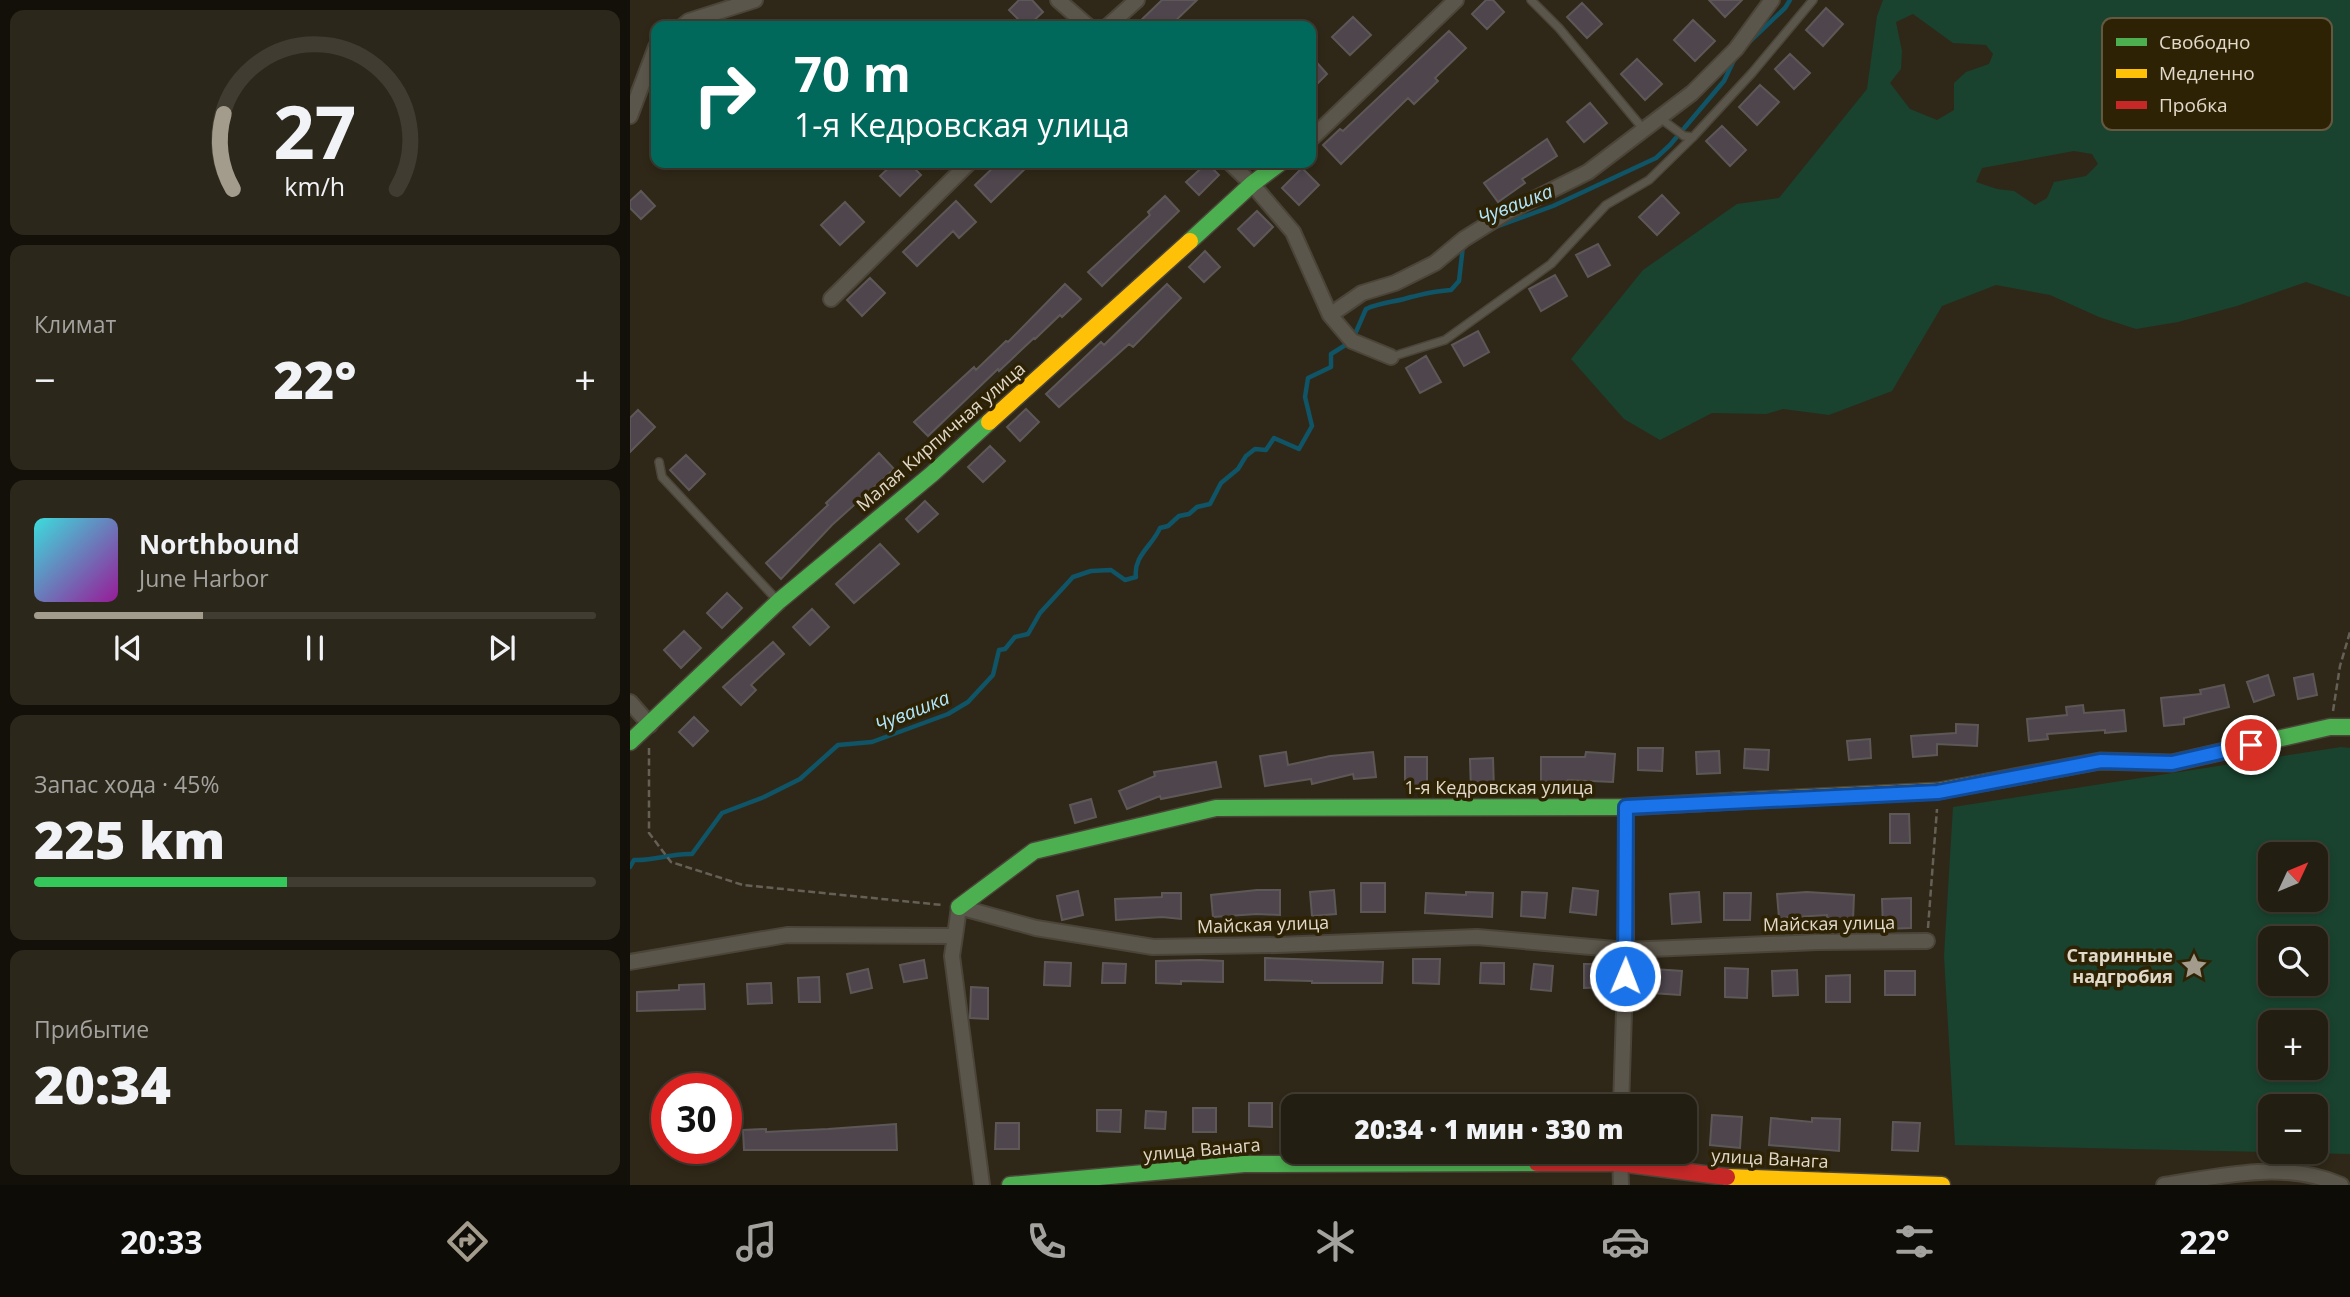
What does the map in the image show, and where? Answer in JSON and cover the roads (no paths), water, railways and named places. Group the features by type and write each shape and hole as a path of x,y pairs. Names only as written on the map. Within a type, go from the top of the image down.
{"street":[{"path":"689,21 755,0"},
{"path":"1058,0 1082,21"},
{"path":"1114,21 1137,0"},
{"path":"1316,134 1455,0"},
{"path":"1330,315 1362,293 1395,283 1435,263 1464,239 1504,214 1588,172 1692,93 1736,49 1772,0"},
{"path":"630,116 651,60"},
{"path":"831,299 965,168"},
{"path":"1235,168 1293,232 1330,315 1352,341 1391,357"},
{"name":"Малая Кирпичная улица","path":"630,742 779,601 932,474 1252,184 1273,168"},
{"path":"630,702 650,725"},
{"name":"1-я Кедровская улица","path":"959,906 1034,851 1216,808 1626,807 1938,792 2101,761 2172,763 2330,727 2350,727"},
{"path":"1621,1094 1626,950 1626,807"},
{"path":"959,906 952,956 982,1185"},
{"name":"Майская улица","path":"959,906 1036,928 1153,947 1278,945 1477,936 1626,950 1816,942 1927,941"},
{"path":"630,962 787,935 955,936"},
{"name":"улица Ванага","path":"1010,1185 1244,1164 1281,1163"},
{"path":"1620,1164 1621,1185"},
{"name":"улица Ванага","path":"1652,1164 1713,1177 1942,1185"},
{"path":"2164,1185 2263,1170 2328,1179 2341,1185"}],"lane":[{"path":"1531,0 1559,28 1645,131"},
{"path":"1391,357 1445,340 1551,264 1606,205 1649,180 1693,137 1813,0"},
{"path":"1660,118 1684,136 1693,137"},
{"path":"659,462 662,477 779,601"}],"waterway":[{"name":"Чувашка","path":"1745,46 1790,0"},
{"name":"Чувашка","path":"1493,228 1553,206 1656,158 1724,81 1735,58"},
{"name":"Чувашка","path":"630,867 634,860 692,854 722,813 764,797 800,779 838,745 872,742 948,714 968,702 993,675 999,650 1005,649 1015,637 1028,634 1040,613 1073,577 1091,571 1111,570 1125,580 1136,577 1140,557 1160,528 1168,526 1179,516 1189,514 1197,507 1210,504 1221,483 1238,469 1246,456 1255,449 1266,450 1274,438 1299,449 1312,426 1305,397 1308,378 1331,367 1331,354 1352,341 1366,309 1427,293 1451,290 1459,281 1463,246"}],"place":[{"name":"Старинные надгробия","path":"2194,966"}]}
